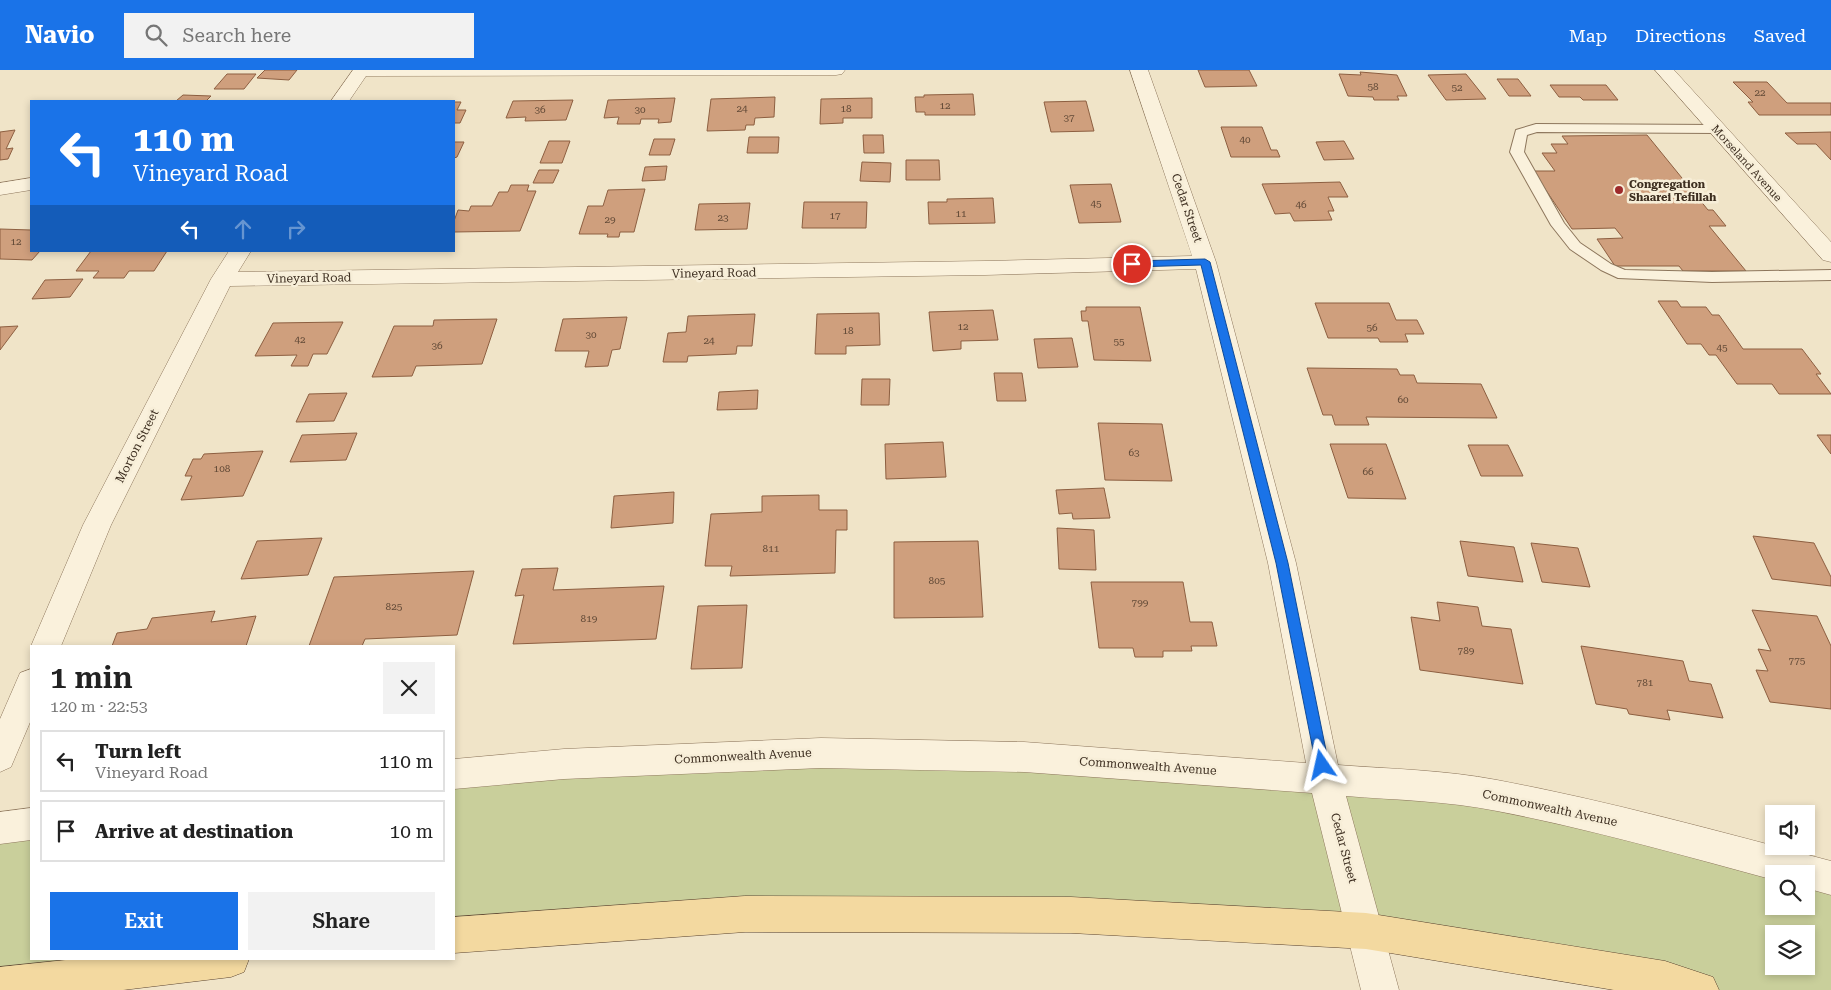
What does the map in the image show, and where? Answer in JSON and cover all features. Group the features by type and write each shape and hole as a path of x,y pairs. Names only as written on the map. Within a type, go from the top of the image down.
{"main road":[{"path":"455,935 745,914 1071,915 1366,931 1665,980 1700,990"},
{"path":"0,986 222,960"}],"street":[{"path":"341,100 361,70 836,70"},
{"name":"Cedar Street","path":"1139,70 1205,262 1282,563 1325,779 1380,990"},
{"name":"Morseland Avenue","path":"1664,70 1831,255"},
{"path":"0,189 30,184"},
{"name":"Morton Street","path":"46,645 97,525 222,279 239,252"},
{"name":"Vineyard Road","path":"222,279 985,268 1205,262"},
{"path":"0,757 30,684"},
{"name":"Commonwealth Avenue","path":"455,774 564,764 821,753 1024,757 1444,788 1496,795 1666,834 1831,878"},
{"path":"0,828 30,824"}],"lane":[{"path":"1717,129 1536,128 1521,133 1517,152 1558,224 1575,246 1606,267 1624,275 1712,277 1831,275"}],"green space":[{"path":"821,753 1452,788 1776,865 1765,865 1765,915 1815,915 1815,874 1831,878 1831,990 1700,990 1507,954 745,914 455,935 455,774 564,764"},
{"path":"30,824 30,960 222,960 0,986 0,828"}],"building":[{"path":"265,70 297,70 289,80 257,78"},
{"path":"1198,70 1249,70 1257,86 1205,87"},
{"path":"1360,72 1397,75 1407,96 1397,96 1399,100 1374,100 1373,97 1348,96 1339,74 1361,75"},
{"path":"227,74 256,74 244,89 214,89"},
{"path":"1466,74 1486,99 1446,100 1428,75"},
{"path":"1497,79 1518,79 1531,96 1509,96"},
{"path":"1733,82 1767,82 1787,103 1831,103 1831,115 1759,115 1748,102 1753,102"},
{"path":"1550,85 1606,85 1618,100 1583,100 1580,97 1559,97"},
{"path":"973,94 975,115 925,115 925,112 916,112 915,97 924,97 924,95"},
{"path":"183,95 211,96 207,100 177,100"},
{"path":"775,97 774,117 755,118 754,125 746,125 745,130 707,131 711,99"},
{"path":"675,98 671,122 658,123 659,119 641,119 640,124 617,124 619,117 604,118 608,100"},
{"path":"872,98 872,118 843,118 843,123 820,124 821,99"},
{"path":"573,100 566,120 525,121 526,117 506,118 513,101"},
{"path":"1086,101 1094,131 1051,132 1044,102"},
{"path":"455,102 461,102 457,110 466,110 460,123 455,123"},
{"path":"1221,127 1262,127 1271,150 1277,150 1280,157 1231,157"},
{"path":"15,130 6,149 13,148 8,159 0,160 0,132"},
{"path":"1831,132 1831,160 1816,144 1797,144 1785,133"},
{"path":"863,135 883,135 884,153 864,153"},
{"name":"Congregation Shaarei Tefillah","path":"1647,135 1708,210 1713,210 1726,226 1709,226 1746,271 1683,271 1679,266 1615,266 1597,239 1623,238 1615,228 1572,229 1533,171 1555,171 1542,153 1557,153 1551,144 1568,144 1562,136"},
{"path":"749,137 779,137 778,153 747,153"},
{"path":"654,139 675,139 670,155 649,155"},
{"path":"549,141 570,141 562,163 540,163"},
{"path":"1344,141 1354,159 1324,160 1316,142"},
{"path":"455,142 464,142 455,158"},
{"path":"906,160 939,160 940,180 906,180"},
{"path":"862,162 891,163 890,182 860,181"},
{"path":"667,166 665,180 642,181 645,167"},
{"path":"539,170 559,170 553,183 533,183"},
{"path":"1340,182 1348,197 1328,197 1334,211 1328,211 1332,220 1294,221 1290,213 1275,214 1262,184"},
{"path":"1111,184 1121,222 1079,223 1070,185"},
{"path":"511,185 529,185 527,191 536,191 520,231 455,232 455,218 458,210 469,211 471,206 492,206 499,192 508,192"},
{"path":"645,189 634,232 620,232 619,237 607,237 608,234 579,234 588,206 603,206 608,190"},
{"path":"993,198 995,223 929,224 928,202 947,202 947,199"},
{"path":"804,202 867,202 866,228 802,228"},
{"path":"750,203 747,229 695,230 699,204"},
{"path":"0,229 30,230 30,252 39,252 32,260 0,259"},
{"path":"90,252 166,252 154,271 129,271 124,278 93,278 99,271 76,271"},
{"path":"83,279 70,297 32,299 45,280"},
{"path":"1658,301 1677,301 1681,307 1706,307 1712,315 1719,315 1743,349 1802,349 1821,374 1816,374 1831,394 1779,394 1772,384 1737,384 1716,355 1709,355 1701,344 1687,344"},
{"path":"1315,303 1389,303 1396,320 1417,320 1424,334 1405,334 1408,342 1380,342 1378,338 1328,338"},
{"path":"1086,307 1140,307 1151,361 1094,360 1088,321 1082,321 1081,311 1086,311"},
{"path":"993,310 998,340 961,341 961,349 933,351 929,312"},
{"path":"879,313 880,345 846,346 846,354 815,354 817,314"},
{"path":"755,314 752,346 737,346 736,354 688,356 687,362 663,362 668,333 686,332 688,316"},
{"path":"627,317 620,349 612,350 608,366 585,367 589,351 555,351 563,319"},
{"path":"497,319 482,364 416,366 412,376 372,377 394,326 433,326 434,320"},
{"path":"343,322 327,354 313,354 308,366 291,366 297,355 255,356 273,323"},
{"path":"18,326 0,350 0,327"},
{"path":"1072,338 1078,367 1038,368 1034,339"},
{"path":"1307,368 1397,369 1400,375 1414,375 1417,383 1481,384 1497,418 1366,417 1369,425 1335,425 1332,415 1323,415"},
{"path":"994,373 1022,373 1026,401 997,401"},
{"path":"862,379 890,379 889,405 861,405"},
{"path":"758,390 757,409 717,410 719,392"},
{"path":"347,393 334,421 296,422 309,394"},
{"path":"1098,423 1162,424 1172,481 1105,480"},
{"path":"357,433 346,460 290,462 302,435"},
{"path":"1817,435 1831,435 1831,454"},
{"path":"943,442 946,477 886,479 885,444"},
{"path":"1330,444 1386,444 1406,499 1348,498"},
{"path":"1468,445 1508,445 1523,476 1481,476"},
{"path":"263,451 243,496 181,500 192,476 185,476 193,459 201,459 204,454"},
{"path":"1104,488 1110,518 1073,519 1072,513 1059,514 1056,490"},
{"path":"674,492 673,523 611,528 614,496"},
{"path":"819,495 819,510 847,510 847,530 836,530 835,573 730,576 732,566 705,566 711,514 762,512 762,496"},
{"path":"1057,528 1094,530 1096,570 1059,569"},
{"path":"1753,536 1814,543 1831,577 1831,586 1772,579"},
{"path":"322,538 308,575 241,579 257,541"},
{"path":"978,541 983,617 894,618 894,542"},
{"path":"1460,541 1514,547 1523,582 1468,576"},
{"path":"1531,543 1578,548 1590,587 1542,582"},
{"path":"558,568 553,590 664,586 656,639 513,644 524,595 515,596 522,569"},
{"path":"474,571 457,635 365,639 362,645 309,645 334,577"},
{"path":"1091,582 1183,582 1190,622 1212,622 1217,646 1191,646 1192,651 1163,651 1163,657 1135,657 1133,648 1099,648"},
{"path":"1437,602 1478,607 1482,626 1511,629 1523,684 1420,670 1411,617 1440,621"},
{"path":"747,605 742,668 691,669 698,606"},
{"path":"1752,610 1817,616 1831,646 1831,709 1770,702 1756,670 1768,671 1758,649 1771,651"},
{"path":"215,611 211,622 256,616 246,645 112,645 117,633 147,629 152,618"},
{"path":"1581,646 1683,661 1689,681 1711,684 1723,718 1667,710 1670,720 1629,714 1627,709 1596,704"}],"place":[{"name":"Congregation Shaarei Tefillah","path":"1619,190"}],"route":[{"path":"1132,264 1205,262 1282,563 1322,765"}]}
